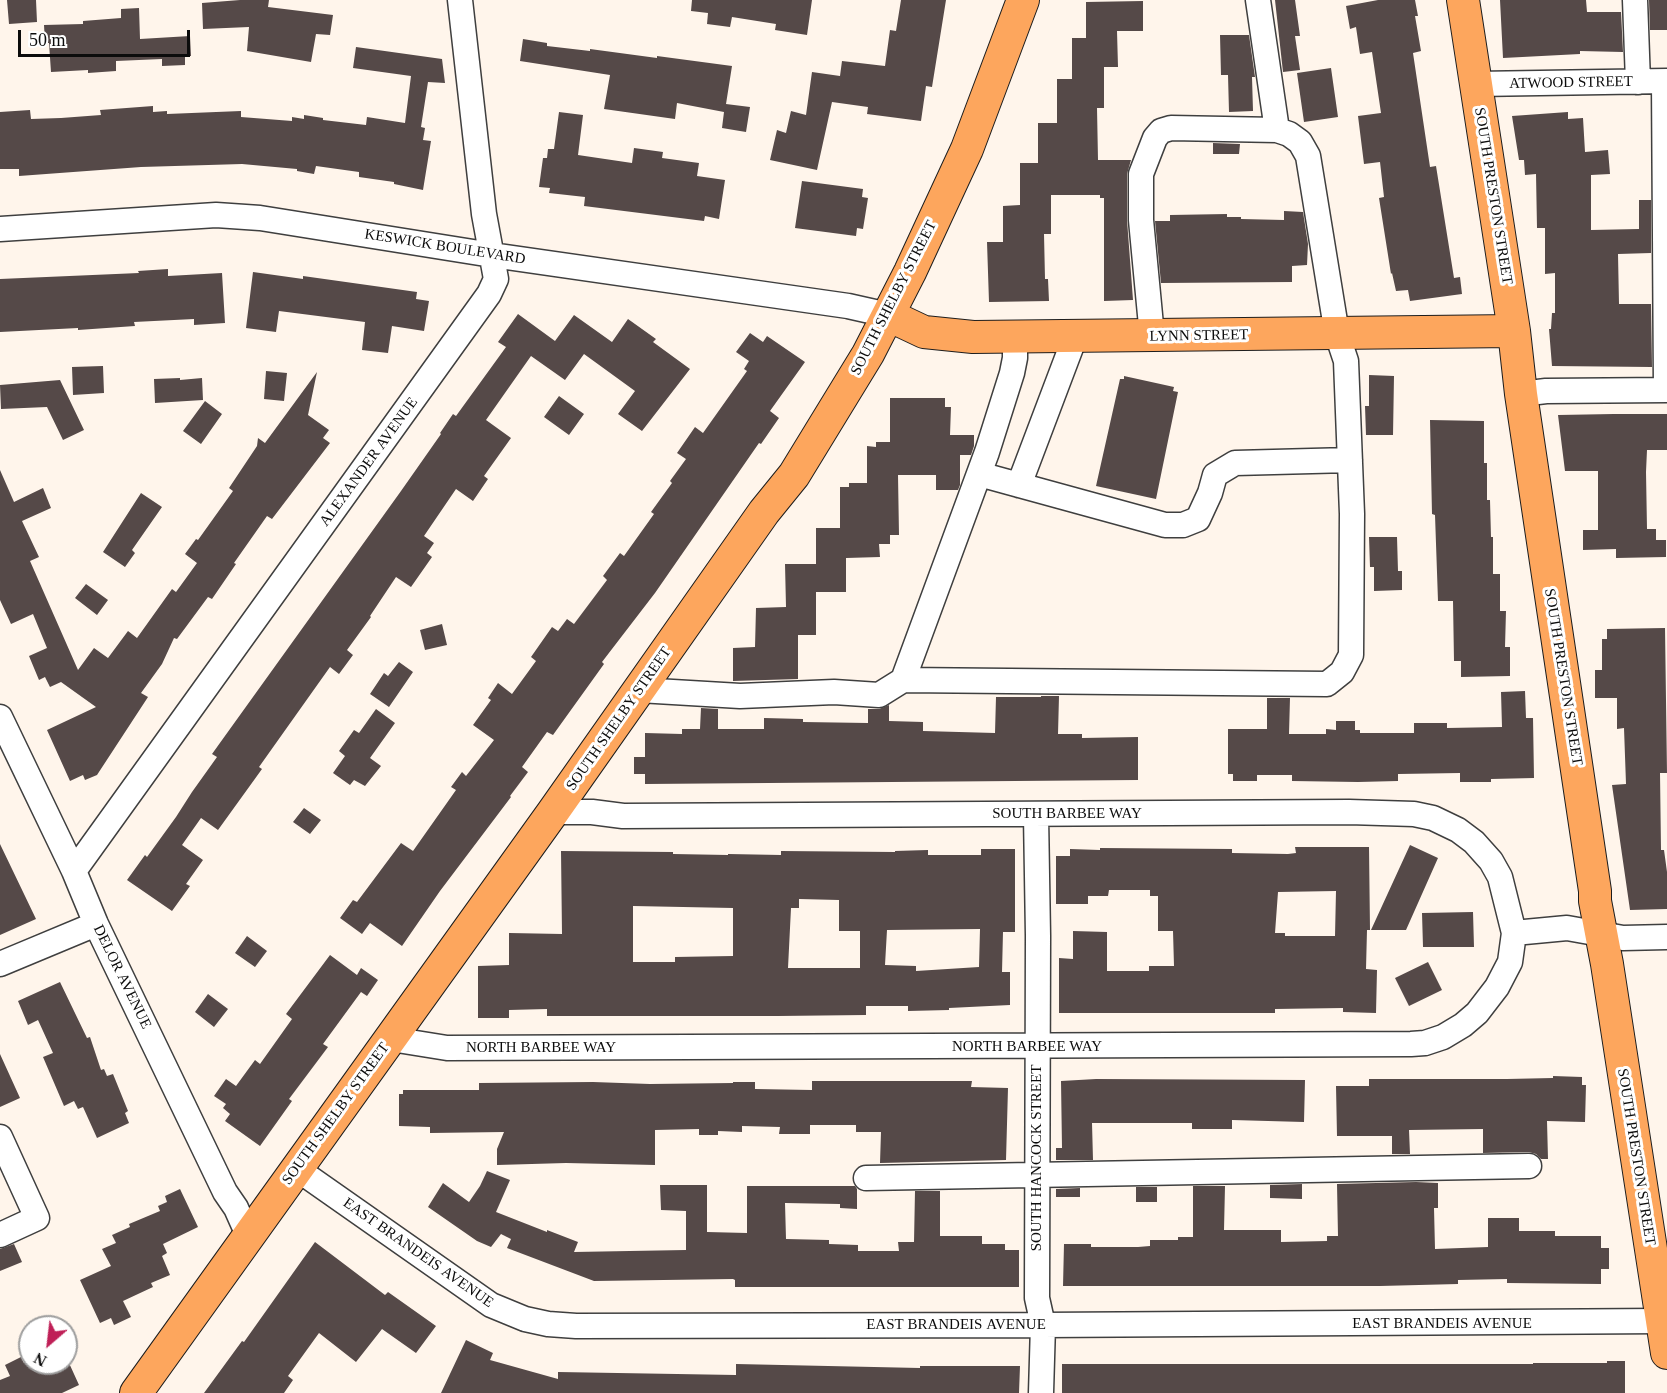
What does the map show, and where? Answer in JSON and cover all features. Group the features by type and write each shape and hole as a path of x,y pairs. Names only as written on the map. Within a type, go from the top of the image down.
{"main road":[{"name":"SOUTH SHELBY STREET","path":"136,1393 553,812 764,512 794,475 868,354 910,272 967,149 1023,0"},
{"name":"SOUTH PRESTON STREET","path":"1463,0 1514,331 1521,394 1601,933 1667,1353"},
{"name":"LYNN STREET","path":"888,315 924,332 973,338 1514,331"}],"street":[{"name":"ALEXANDER AVENUE","path":"74,872 489,294 496,279 484,214 460,0"},
{"path":"1258,0 1277,130"},
{"path":"1635,0 1638,82"},
{"path":"1521,394 1546,391 1667,390 1665,81"},
{"name":"ATWOOD STREET","path":"1476,84 1665,81"},
{"path":"639,690 740,696 834,692 879,695 903,680 1326,684 1342,672 1351,655 1350,460 1346,361 1337,334 1308,156 1299,142 1289,134 1277,130 1170,128 1161,131 1155,138 1142,174 1141,220 1152,336"},
{"name":"KESWICK BOULEVARD","path":"0,229 216,215 260,218 492,255 848,306 888,315"},
{"path":"903,680 979,474 1012,373 1015,337"},
{"path":"1020,485 1075,337"},
{"path":"979,474 1166,525 1183,525 1198,519 1210,493 1215,475 1236,463 1350,460"},
{"name":"DELOR AVENUE","path":"0,717 74,872 96,924 248,1235"},
{"name":"SOUTH BARBEE WAY","path":"553,812 592,812 623,816 1349,812 1414,814 1433,818 1458,830 1474,842 1491,861 1500,877 1514,933"},
{"name":"SOUTH HANCOCK STREET","path":"1036,814 1038,936 1036,1047 1039,1174 1037,1298 1043,1325 1041,1393"},
{"path":"0,964 96,924"},
{"path":"1514,933 1567,928 1623,938 1667,937"},
{"name":"NORTH BARBEE WAY","path":"391,1039 447,1048 1036,1047 1425,1043 1443,1037 1463,1026 1477,1013 1497,987 1510,962 1514,933"},
{"path":"0,1137 37,1218 0,1235"},
{"path":"866,1178 1528,1166"},
{"name":"EAST BRANDEIS AVENUE","path":"297,1169 491,1305 525,1319 548,1324 576,1326 1662,1322"}],"building":[{"path":"7,0 36,0 37,22 9,24"},
{"path":"269,0 268,7 333,15 330,35 316,34 311,62 247,51 249,27 203,29 202,3"},
{"path":"692,0 812,0 807,35 775,30 776,24 732,17 730,27 707,24 708,13 691,11"},
{"path":"901,0 946,0 932,87 926,86 921,121 867,114 868,107 832,102 817,170 770,160 777,130 786,133 791,111 806,115 812,72 840,76 842,61 885,66 890,30 896,31"},
{"path":"1275,0 1295,0 1300,36 1295,36 1300,70 1283,72"},
{"path":"1378,0 1415,0 1418,16 1415,16 1421,51 1413,53 1430,167 1436,166 1454,278 1460,277 1462,294 1410,301 1408,290 1396,291 1391,274 1379,198 1384,197 1380,162 1364,164 1358,116 1381,113 1372,52 1360,54 1356,27 1350,29 1346,6"},
{"path":"1500,0 1586,0 1587,12 1621,12 1623,52 1580,51 1580,54 1503,58"},
{"path":"1649,0 1667,0 1667,30 1650,30"},
{"path":"1143,1 1143,31 1117,31 1118,67 1104,67 1104,108 1097,108 1098,160 1131,160 1127,174 1127,220 1133,300 1104,301 1104,198 1100,198 1100,195 1051,195 1051,234 1044,234 1045,279 1048,279 1049,301 989,302 987,242 1003,242 1003,206 1020,205 1020,163 1038,163 1038,123 1057,123 1057,79 1072,79 1072,38 1086,38 1086,2"},
{"path":"139,8 140,39 190,36 191,56 185,56 185,65 162,66 162,59 116,61 116,71 51,72 49,43 45,43 44,25 83,24 83,21 121,18 121,9"},
{"path":"1220,35 1249,35 1255,77 1252,77 1253,111 1229,112 1228,75 1221,75"},
{"path":"523,39 547,43 547,46 657,58 657,56 732,66 726,104 750,107 746,132 722,128 724,112 677,103 675,119 604,109 610,75 520,61"},
{"path":"356,47 442,59 445,83 428,82 421,127 425,128 423,140 431,141 423,190 394,184 394,182 359,177 359,172 316,166 314,174 297,171 297,169 242,164 141,167 19,176 19,169 0,169 0,112 30,110 31,119 61,118 101,115 100,110 153,106 153,112 167,111 167,114 241,111 241,117 292,121 292,117 304,119 304,115 323,118 323,120 366,125 367,117 405,123 411,76 353,68"},
{"path":"1331,68 1338,117 1304,122 1297,73"},
{"path":"559,112 583,115 578,155 632,163 634,148 663,152 662,158 699,163 697,176 725,180 719,219 705,216 704,221 584,206 585,197 549,193 550,188 539,187 543,158 547,158 548,149 554,149"},
{"path":"1568,112 1568,119 1583,118 1585,152 1608,150 1610,174 1591,175 1591,230 1639,229 1639,200 1651,200 1651,253 1618,254 1619,304 1651,304 1652,367 1552,366 1549,329 1551,329 1552,313 1555,313 1555,273 1545,274 1545,228 1537,228 1536,174 1525,175 1524,160 1519,160 1512,116"},
{"path":"1213,143 1240,144 1239,154 1213,154"},
{"path":"802,181 863,189 862,197 868,198 863,229 857,228 856,236 795,228"},
{"path":"1284,211 1303,212 1308,244 1307,265 1292,266 1292,282 1161,283 1155,221 1170,221 1170,215 1227,214 1227,217 1241,217 1241,219 1284,220"},
{"path":"168,269 168,276 222,273 225,323 194,325 194,319 134,322 135,326 78,330 78,328 0,332 0,279 139,273 138,271"},
{"path":"253,272 303,279 303,276 417,292 416,299 429,301 424,331 392,326 388,353 362,350 365,322 279,311 276,332 246,328"},
{"path":"518,314 555,341 574,315 612,342 628,319 656,339 653,342 690,369 642,431 618,414 635,391 584,354 565,380 531,356 486,420 511,438 484,476 488,479 473,501 456,489 424,536 434,543 427,553 432,557 411,587 396,577 347,650 353,655 339,674 330,667 259,767 262,769 218,830 201,818 182,845 203,860 186,884 190,886 172,911 127,880 176,817 217,757 212,754 401,491 453,414 456,416 506,347 498,342"},
{"path":"750,333 763,342 767,336 805,362 770,411 779,418 761,444 759,443 655,593 602,662 604,664 553,735 547,732 522,767 528,772 402,946 370,923 362,934 340,918 353,900 357,902 401,843 413,851 456,790 451,787 462,772 466,776 494,740 473,725 491,700 488,698 498,683 512,694 536,661 531,657 552,627 558,631 567,619 574,624 607,580 603,576 620,553 624,556 654,514 651,512 686,459 677,453 695,427 703,433 747,371 744,369 749,361 736,352"},
{"path":"103,366 104,393 73,395 72,367"},
{"path":"266,371 287,373 284,401 264,399"},
{"path":"317,372 308,415 329,430 323,438 330,443 272,519 267,516 212,599 208,597 177,639 174,638 162,664 141,693 148,697 97,775 85,780 83,775 70,781 47,730 96,707 61,682 50,687 45,677 39,680 29,656 47,648 33,614 11,624 0,600 0,470 14,502 43,488 51,508 22,521 39,557 30,561 78,670 94,648 108,658 128,631 137,638 172,589 176,592 197,563 185,554 196,539 198,540 233,491 229,488 257,446 258,438 265,443"},
{"path":"1369,375 1394,376 1393,435 1366,435 1365,406 1369,406"},
{"path":"1124,376 1174,387 1173,391 1178,392 1156,499 1096,486 1120,379 1124,379"},
{"path":"180,378 180,380 202,378 203,400 155,403 154,379"},
{"path":"60,380 84,430 63,440 47,407 1,409 0,385"},
{"path":"559,396 584,414 569,435 544,417"},
{"path":"890,398 945,398 945,407 951,407 950,435 974,435 971,455 960,455 958,490 936,490 936,475 898,475 899,535 890,535 890,544 879,544 880,557 846,558 846,592 816,592 816,635 798,635 798,679 733,681 733,648 755,647 756,608 786,607 785,564 816,564 816,528 840,528 840,487 849,487 849,483 867,483 867,446 876,447 876,442 890,442"},
{"path":"205,401 222,414 201,444 183,431"},
{"path":"1667,414 1667,450 1647,450 1646,472 1647,529 1656,529 1656,540 1666,540 1666,557 1616,558 1616,549 1583,550 1583,530 1598,530 1598,471 1565,471 1558,415"},
{"path":"1430,420 1484,421 1484,463 1487,463 1487,500 1490,500 1491,537 1493,537 1493,574 1500,574 1500,611 1506,611 1505,647 1510,647 1510,676 1461,677 1461,661 1454,661 1453,601 1438,601 1435,515 1432,514"},
{"path":"141,493 162,507 132,550 135,553 125,567 103,552"},
{"path":"1369,537 1397,537 1398,571 1402,571 1402,590 1374,591 1374,567 1370,567"},
{"path":"86,584 108,600 97,615 75,598"},
{"path":"442,624 447,645 425,650 420,630"},
{"path":"1665,628 1667,773 1660,773 1661,850 1664,850 1667,872 1667,909 1630,910 1612,785 1626,784 1624,728 1617,729 1617,698 1595,698 1595,670 1602,670 1602,639 1607,639 1607,629"},
{"path":"399,662 413,672 389,707 370,694 384,673 388,676"},
{"path":"1525,691 1526,718 1533,718 1534,778 1460,782 1460,773 1398,774 1398,781 1358,782 1292,781 1292,775 1257,775 1257,781 1233,781 1233,774 1228,774 1228,729 1267,729 1267,698 1290,698 1289,734 1326,734 1326,729 1336,730 1336,721 1355,721 1355,730 1360,730 1360,733 1414,733 1414,723 1447,723 1447,728 1502,727 1501,692"},
{"path":"1059,696 1058,734 1082,734 1082,738 1138,737 1138,780 645,784 645,774 634,774 634,757 645,757 645,733 682,734 682,729 700,729 701,708 718,709 718,729 764,729 764,718 803,719 803,722 868,723 868,709 879,709 889,705 889,721 923,722 923,731 995,733 996,697"},
{"path":"376,709 395,723 370,758 381,766 365,786 354,780 350,785 333,773 345,756 339,751 354,730 359,733"},
{"path":"304,808 321,820 310,834 293,822"},
{"path":"0,844 36,919 0,935"},
{"path":"1410,845 1438,858 1406,930 1371,930"},
{"path":"1295,847 1369,847 1370,930 1367,930 1366,969 1377,970 1376,1013 1343,1012 1343,1008 1275,1009 1275,1013 1059,1013 1059,958 1073,959 1073,931 1107,932 1107,971 1149,971 1149,966 1174,966 1173,931 1158,931 1158,896 1150,896 1150,890 1109,890 1108,896 1088,896 1088,904 1056,904 1056,856 1070,856 1070,849 1100,850 1100,848 1232,849 1232,853 1296,853","holes":["1336,891 1335,936 1285,936 1285,933 1275,933 1278,892"]},
{"path":"981,849 1015,849 1015,932 1003,932 1002,972 1010,972 1010,1005 908,1011 908,1006 866,1006 866,1015 778,1016 547,1016 547,1009 509,1010 509,1018 478,1018 478,966 509,965 509,933 562,934 561,851 781,855 781,851 928,850 928,855 981,855","holes":["799,899 839,900 839,931 860,931 860,968 788,968 791,908 799,908","633,906 733,908 733,956 675,957 675,962 633,962","980,929 979,967 916,971 916,966 885,965 887,930"]},
{"path":"1473,912 1474,947 1423,947 1422,913"},
{"path":"247,936 267,951 255,967 235,953"},
{"path":"330,955 357,975 361,968 378,980 367,996 361,992 323,1044 328,1047 289,1099 292,1101 260,1146 225,1121 230,1114 223,1108 226,1104 214,1096 226,1079 236,1086 255,1060 260,1064 292,1019 286,1014"},
{"path":"1428,962 1442,990 1409,1006 1395,978"},
{"path":"60,982 87,1038 90,1037 101,1070 104,1069 107,1076 113,1074 128,1111 125,1113 129,1123 97,1138 83,1107 78,1109 74,1101 64,1106 43,1057 53,1053 38,1020 28,1025 18,1001"},
{"path":"208,994 228,1009 214,1027 195,1012"},
{"path":"0,1054 20,1098 0,1107"},
{"path":"1553,1076 1582,1077 1582,1085 1586,1085 1585,1122 1547,1121 1548,1159 1541,1159 1529,1152 1483,1153 1483,1129 1409,1130 1410,1154 1392,1154 1392,1136 1337,1136 1336,1086 1369,1086 1369,1079 1507,1079 1553,1078"},
{"path":"1096,1079 1305,1080 1304,1122 1232,1120 1232,1129 1192,1129 1192,1123 1092,1123 1093,1160 1056,1160 1056,1148 1062,1148 1061,1081"},
{"path":"812,1081 972,1081 971,1087 1008,1088 1006,1160 880,1163 881,1132 856,1132 856,1125 810,1125 810,1134 779,1134 780,1127 742,1126 742,1132 718,1131 718,1135 699,1135 699,1129 655,1130 655,1165 566,1163 497,1165 497,1149 504,1132 430,1133 430,1127 399,1126 399,1094 403,1094 403,1090 479,1090 479,1083 755,1082 755,1089 812,1090"},
{"path":"487,1171 510,1180 496,1212 578,1242 574,1252 686,1250 686,1211 661,1210 660,1185 707,1185 707,1232 747,1233 747,1186 855,1186 857,1209 840,1208 840,1204 785,1203 786,1239 829,1240 829,1244 858,1245 858,1251 899,1251 898,1242 914,1242 915,1191 940,1191 940,1236 982,1236 982,1244 1005,1244 1005,1250 1019,1250 1019,1287 735,1287 733,1279 594,1281 507,1248 511,1239 501,1234 491,1247 477,1241 428,1207 443,1183 469,1202"},
{"path":"1438,1183 1438,1208 1434,1208 1435,1249 1488,1247 1488,1218 1519,1218 1519,1231 1555,1231 1555,1236 1601,1236 1601,1248 1609,1248 1609,1269 1601,1269 1601,1284 1507,1283 1507,1279 1458,1280 1458,1284 1380,1286 1063,1286 1064,1244 1091,1244 1091,1247 1138,1247 1150,1246 1150,1240 1178,1240 1178,1237 1193,1237 1193,1186 1225,1186 1224,1230 1281,1230 1281,1242 1327,1241 1327,1236 1338,1236 1337,1184"},
{"path":"1302,1184 1302,1199 1270,1198 1270,1185"},
{"path":"1136,1187 1157,1187 1157,1202 1136,1202"},
{"path":"1080,1188 1080,1197 1056,1197 1056,1189"},
{"path":"180,1189 198,1227 163,1244 167,1253 162,1256 170,1275 151,1283 153,1287 123,1301 131,1317 114,1325 111,1318 100,1323 80,1280 111,1266 102,1249 116,1243 112,1235 130,1227 129,1224 160,1211 158,1206 167,1202 165,1196"},
{"path":"315,1242 385,1295 388,1292 436,1326 416,1353 382,1329 356,1362 319,1333 288,1376 293,1380 284,1393 204,1393 242,1341 244,1342"},
{"path":"14,1244 22,1262 0,1271 0,1249"},
{"path":"466,1340 493,1353 490,1360 558,1379 558,1372 736,1375 736,1364 920,1368 920,1366 1020,1366 1019,1393 441,1393"},
{"path":"18,1358 18,1375 74,1375 79,1385 62,1393 0,1393 0,1380 10,1376 5,1365"},
{"path":"1607,1361 1625,1361 1625,1393 1062,1393 1062,1364 1533,1364 1607,1363"}]}
